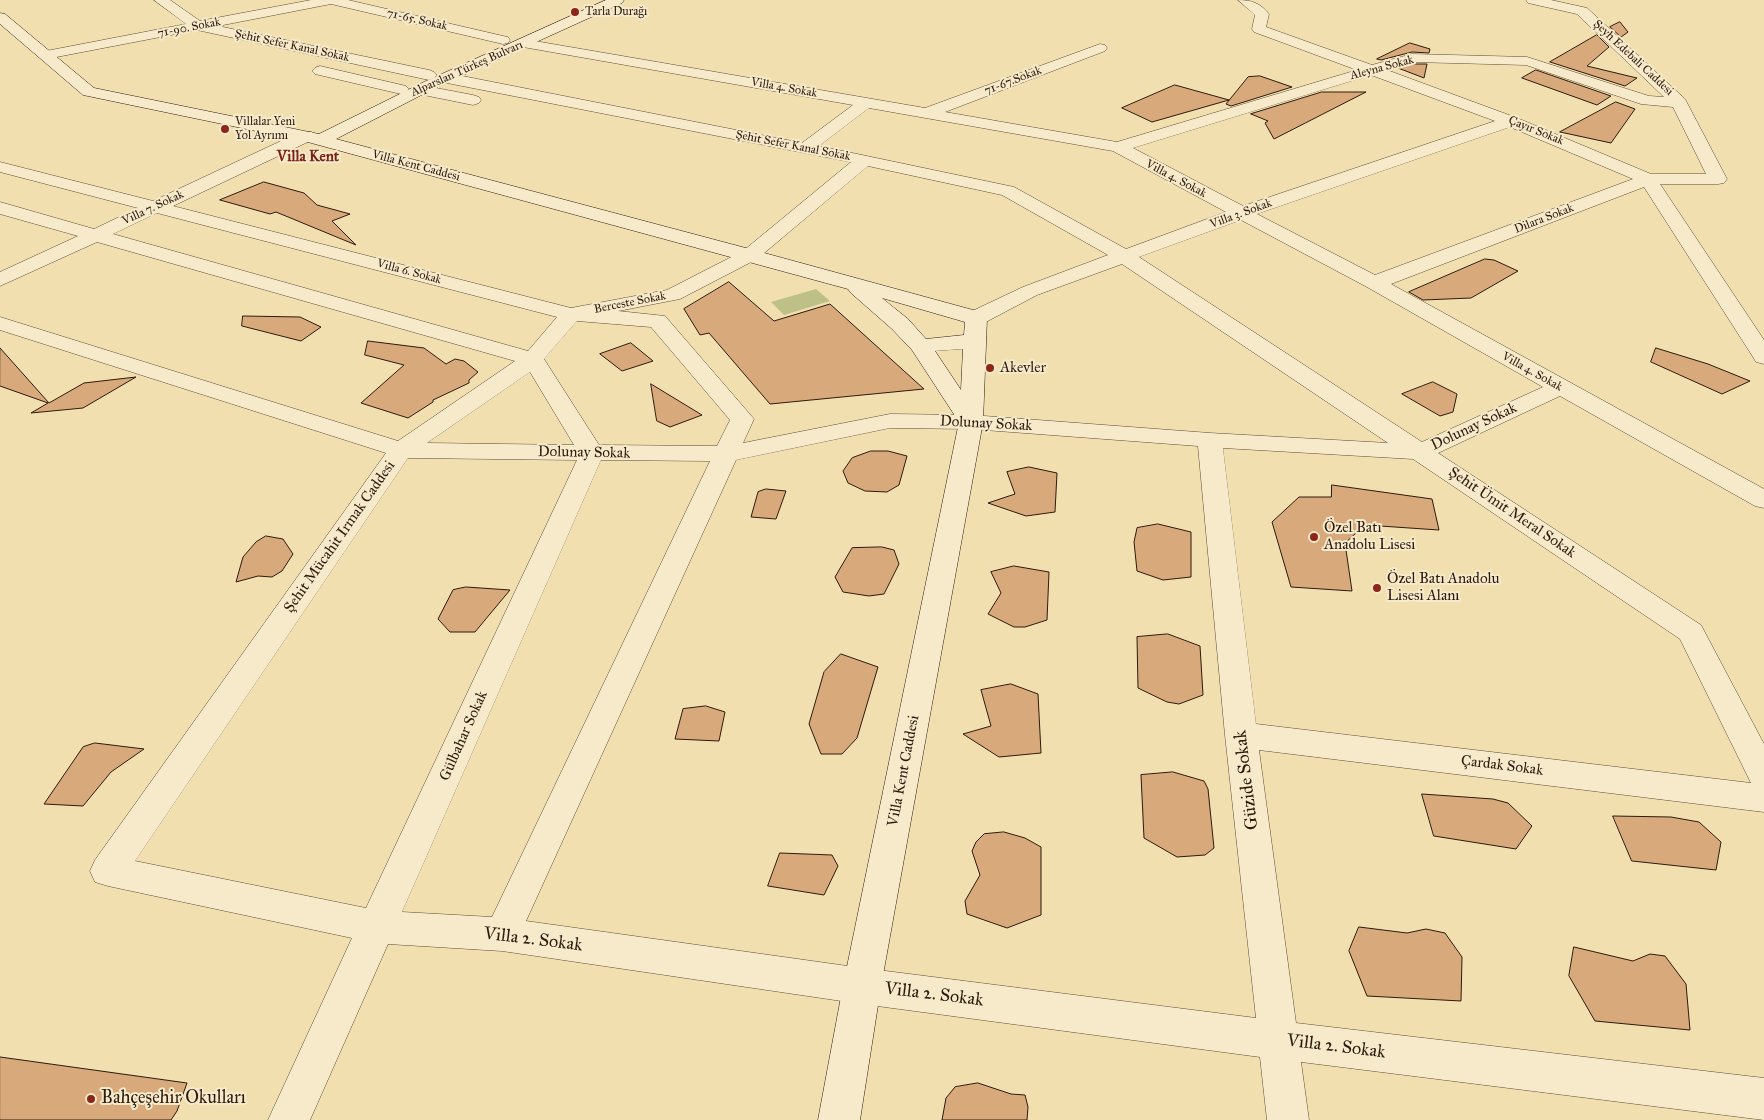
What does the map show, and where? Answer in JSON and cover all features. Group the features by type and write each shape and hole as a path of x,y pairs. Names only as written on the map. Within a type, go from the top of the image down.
{"street":[{"name":"Şehit Sefer Kanal Sokak","path":"161,0 194,32 429,74"},
{"name":"71-90. Sokak","path":"46,55 194,32 332,0"},
{"name":"71-65. Sokak","path":"332,0 504,40"},
{"name":"Alparslan Türkeş Bulvarı","path":"305,137 429,74 587,0"},
{"name":"Alparslan Türkeş Bulvarı","path":"305,137 347,125 617,0"},
{"name":"Şeyh Edebali Caddesi","path":"1533,0 1582,10 1679,102 1718,179"},
{"name":"Çayır Sokak","path":"1251,1 1262,14 1259,29 1511,121 1585,150 1648,179"},
{"name":"Villa Kent Caddesi","path":"0,16 89,92 305,137 750,254 976,318 971,422 862,986 839,1120"},
{"name":"Villa 4. Sokak","path":"523,43 1118,147 1374,284 1764,500"},
{"name":"71-67.Sokak","path":"927,113 1100,48"},
{"name":"Aleyna Sokak","path":"1118,147 1412,58 1527,61 1647,101 1679,102"},
{"name":"Şehit Sefer Kanal Sokak","path":"305,68 401,89"},
{"name":"Şehit Sefer Kanal Sokak","path":"447,78 865,160 1008,191 1124,256"},
{"path":"420,90 488,104"},
{"path":"804,149 866,103"},
{"name":"Villa 3. Sokak","path":"976,318 1030,291 1124,256 1241,213 1511,121"},
{"name":"Villa 7. Sokak","path":"0,280 305,137"},
{"name":"Berceste Sokak","path":"571,314 673,295 750,254 836,174 865,160"},
{"name":"Villa 6. Sokak","path":"0,167 571,314 657,320 742,419 726,454"},
{"path":"1648,179 1764,357"},
{"name":"Dilara Sokak","path":"1374,284 1648,179 1718,179"},
{"path":"0,208 533,359 592,453"},
{"name":"Şehit Ümit Meral Sokak","path":"1124,256 1691,632 1764,776"},
{"name":"Villa Kent Caddesi","path":"852,283 900,324 920,346 971,422"},
{"path":"900,324 930,305"},
{"path":"400,450 533,359 571,314"},
{"name":"Şehit Mücahit Irmak Caddesi","path":"0,323 400,450 108,871"},
{"path":"920,346 975,341"},
{"name":"Dolunay Sokak","path":"400,450 726,454 890,421 971,422 1210,440 1420,452 1559,388"},
{"name":"Güzide Sokak","path":"1210,440 1241,735 1288,1120"},
{"name":"Gülbahar Sokak","path":"289,1120 592,453"},
{"path":"502,934 726,454"},
{"name":"Çardak Sokak","path":"1241,735 1764,798"},
{"name":"Villa 2. Sokak","path":"108,871 377,927 502,934 862,986 1279,1040 1764,1099"}],"green space":[{"path":"816,289 830,301 784,315 771,302"}],"building":[{"path":"1620,22 1628,32 1621,37 1610,27"},
{"path":"1597,35 1609,47 1587,66 1637,78 1625,86 1550,62"},
{"path":"1410,43 1430,49 1429,53 1412,52 1381,60 1377,59"},
{"path":"1413,64 1427,64 1424,78 1398,68"},
{"path":"1536,70 1611,96 1597,105 1522,78"},
{"path":"1260,76 1292,87 1231,106 1226,104 1248,77"},
{"path":"1175,85 1229,100 1152,122 1122,108"},
{"path":"1322,92 1366,92 1274,139 1265,123 1268,121 1251,114"},
{"path":"1616,102 1635,109 1611,143 1560,132"},
{"path":"264,182 304,193 317,205 350,214 332,221 356,245 276,212 270,214 220,200"},
{"path":"1485,259 1494,260 1518,271 1471,298 1423,300 1409,292"},
{"path":"729,282 774,321 830,304 924,389 770,404 709,333 700,335 684,309"},
{"path":"243,316 300,317 321,327 301,341 242,326"},
{"path":"368,341 424,348 446,364 455,359 464,361 478,372 469,380 469,383 433,400 433,402 408,418 361,403 404,365 365,355"},
{"path":"631,343 653,361 622,371 600,354"},
{"path":"0,348 49,403 84,383 136,377 83,408 31,413 48,403 0,386"},
{"path":"1656,348 1708,364 1750,381 1722,394 1651,362"},
{"path":"1433,382 1457,394 1453,412 1440,416 1402,394"},
{"path":"651,384 702,415 670,427 657,421"},
{"path":"871,451 888,451 907,456 899,485 887,492 865,491 848,483 843,471 852,458"},
{"path":"1029,467 1057,473 1055,512 1026,516 988,503 1015,494 1007,472"},
{"name":"Özel Batı Anadolu Lisesi","path":"1332,485 1432,499 1439,530 1365,525 1345,543 1352,591 1291,587 1272,522 1299,497 1331,497"},
{"path":"766,489 786,491 776,519 751,517 758,492"},
{"path":"1158,524 1191,532 1191,577 1163,580 1137,571 1134,542 1137,528"},
{"path":"266,536 283,539 293,554 282,571 272,577 258,576 236,582 243,557 256,542"},
{"path":"882,547 894,550 899,564 884,594 869,596 843,592 835,577 852,548"},
{"path":"1014,566 1049,572 1047,620 1025,627 1014,627 988,614 1001,593 991,572"},
{"path":"466,587 510,590 475,632 450,632 438,619 453,590"},
{"path":"1168,634 1200,646 1203,695 1179,704 1167,702 1138,688 1137,637"},
{"path":"841,654 878,667 857,738 842,754 821,754 809,724 824,672"},
{"path":"1011,684 1038,694 1041,753 999,757 963,734 991,726 981,690"},
{"path":"706,706 725,712 719,741 675,739 683,709"},
{"path":"95,743 144,749 111,772 83,806 44,804 83,747"},
{"path":"1173,772 1204,781 1208,789 1214,848 1205,855 1177,857 1144,838 1141,775"},
{"path":"1422,794 1493,799 1508,803 1532,826 1516,849 1434,836"},
{"path":"1613,816 1671,817 1699,822 1721,842 1716,870 1632,861"},
{"path":"1004,832 1025,838 1041,847 1041,915 1007,928 967,914 965,901 980,875 972,851 976,842 984,834"},
{"path":"780,853 832,855 838,866 824,895 768,886"},
{"path":"1359,927 1407,933 1426,929 1445,933 1462,957 1461,1001 1367,996 1349,951"},
{"path":"1574,947 1633,961 1650,954 1665,956 1686,984 1690,1030 1595,1021 1569,976"},
{"name":"Bahçeşehir Okulları","path":"0,1057 187,1083 177,1111 171,1120 0,1120"},
{"path":"978,1083 1011,1094 1025,1095 1028,1107 1027,1120 942,1120 946,1098 955,1087"}],"place":[{"name":"Tarla Durağı","path":"575,12"},
{"name":"Villalar Yeni Yol Ayrımı","path":"225,129"},
{"name":"Akevler","path":"990,368"},
{"name":"Özel Batı Anadolu Lisesi","path":"1314,537"},
{"name":"Özel Batı Anadolu Lisesi Alanı","path":"1377,588"},
{"name":"Bahçeşehir Okulları","path":"91,1099"}],"district":[{"name":"Villa Kent","path":"308,157"}]}
